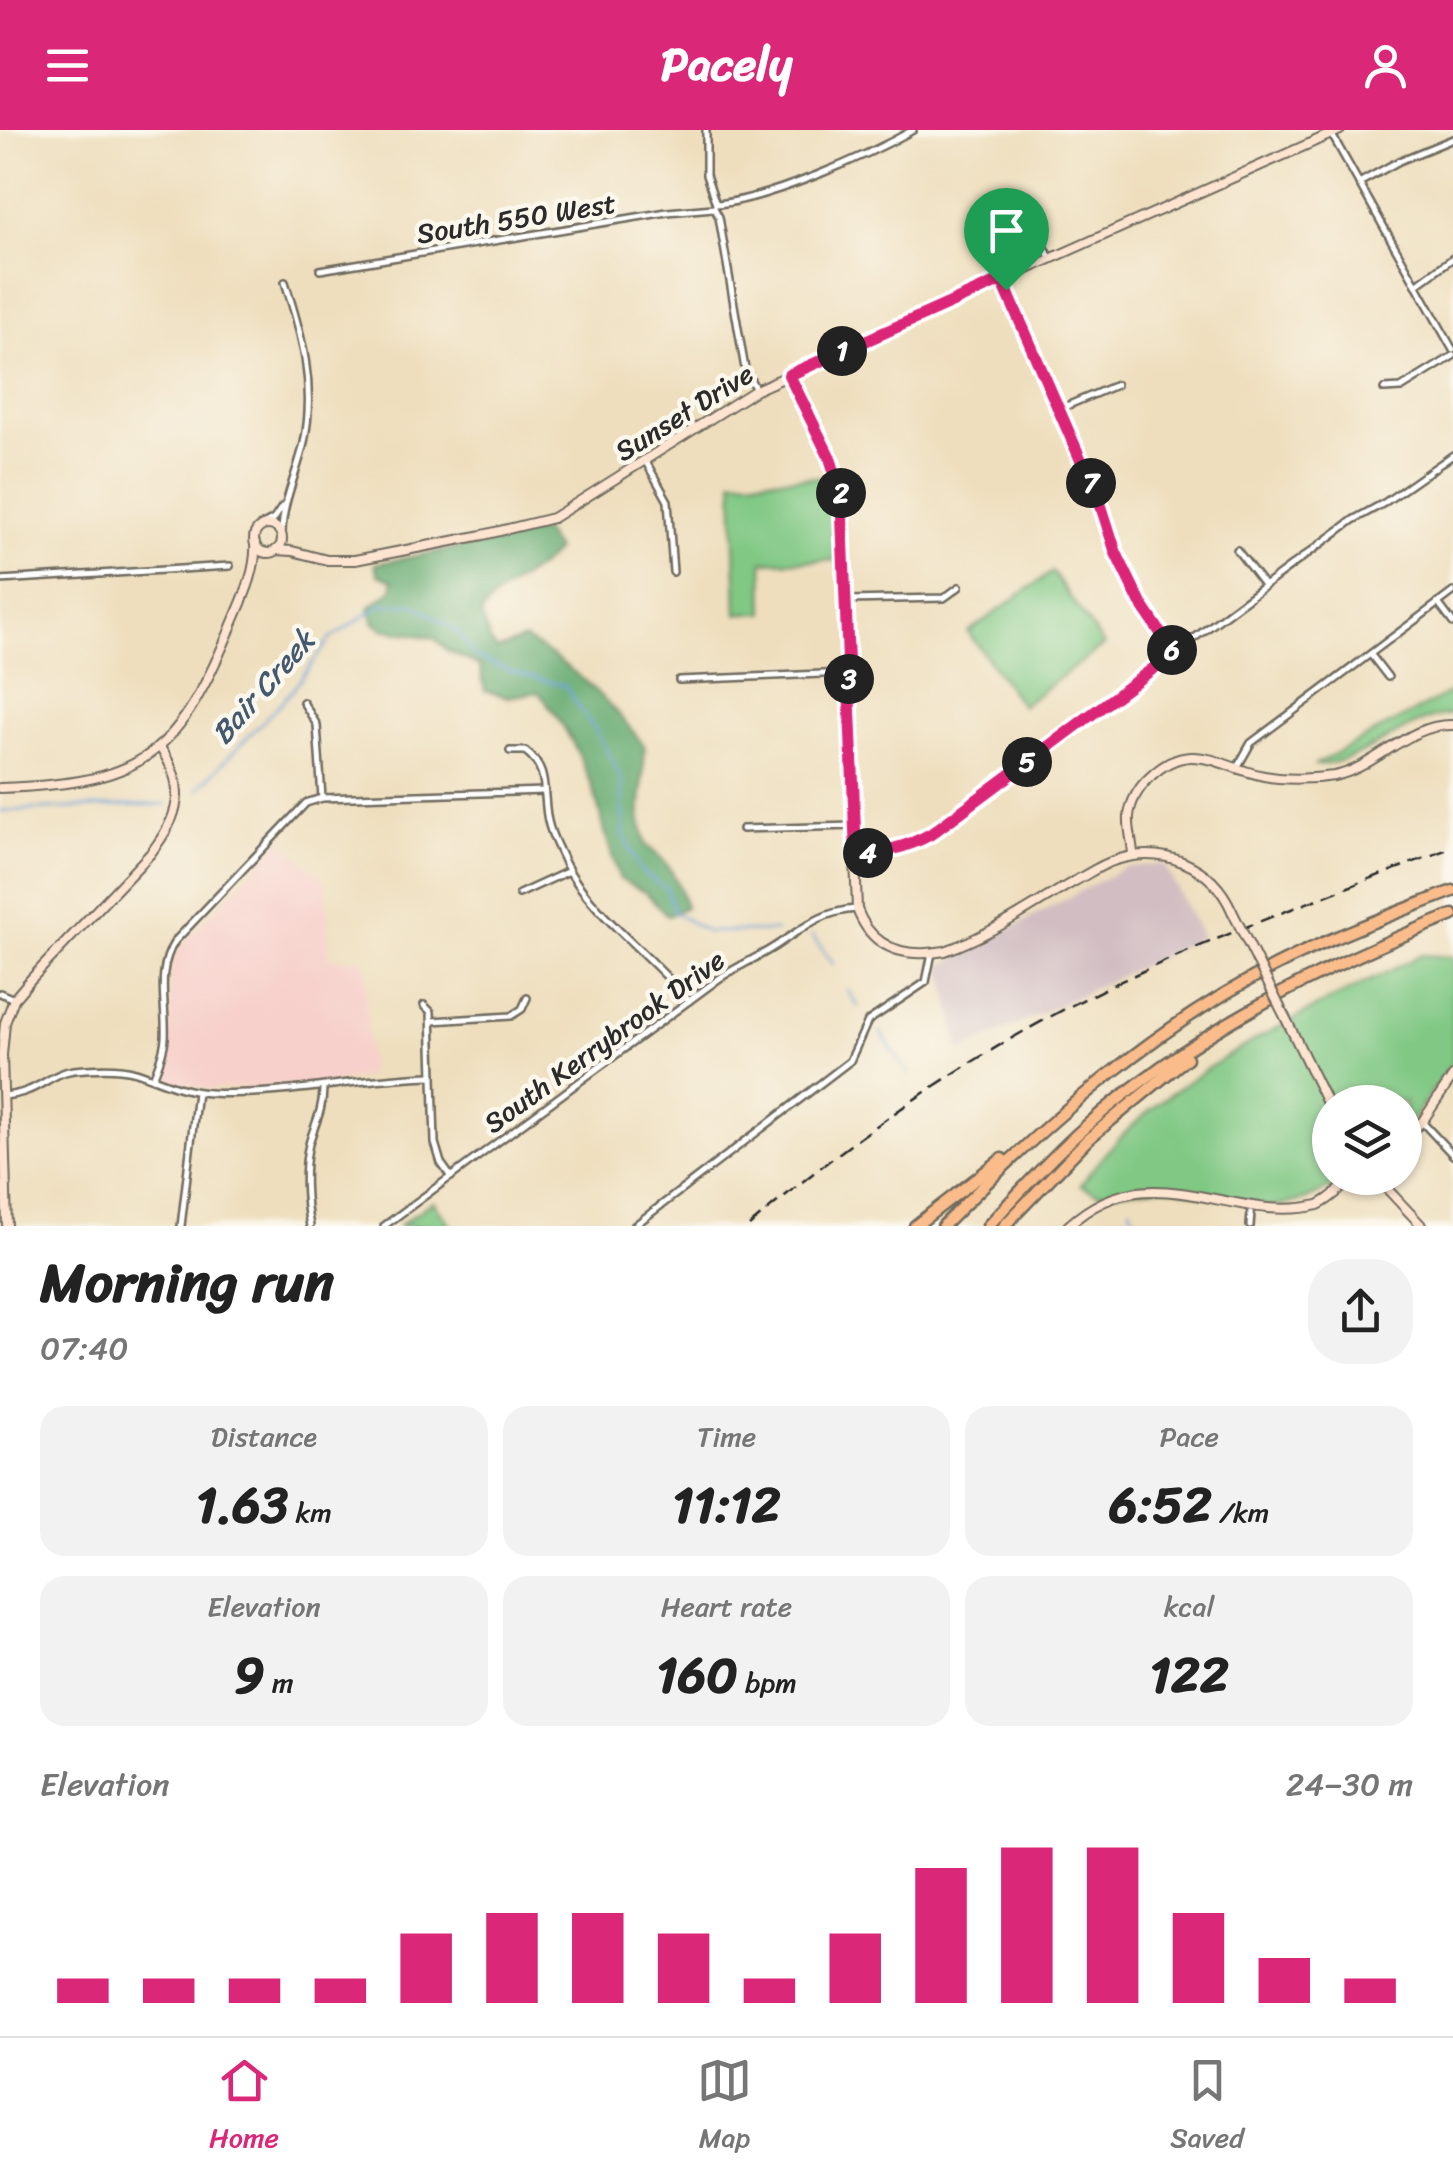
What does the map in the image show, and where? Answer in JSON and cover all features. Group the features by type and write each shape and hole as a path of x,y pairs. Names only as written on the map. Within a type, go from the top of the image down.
{"highway":[{"path":"915,1226 1146,1048 1283,962 1453,890"},
{"path":"988,1226 1083,1129 1119,1099 1253,1008 1388,941 1453,916"},
{"path":"1004,1226 1102,1126 1253,1008"},
{"path":"944,1226 1004,1164 1070,1106"}],"street":[{"path":"706,130 706,175 719,217 746,369 756,390"},
{"name":"South 550 West","path":"320,270 715,206 760,195 828,169 912,130"},
{"path":"1334,131 1453,353 1401,388 1384,389"},
{"name":"Sunset Drive","path":"275,551 335,561 373,557 553,518 756,390 1334,131"},
{"path":"1359,183 1453,138"},
{"path":"1026,205 1050,258"},
{"path":"1416,285 1453,258"},
{"path":"1002,280 1101,506 1116,553 1140,602 1174,653"},
{"path":"0,788 52,786 98,778 134,764 181,725 200,697 248,588 282,536 286,500 304,445 309,388 304,345 285,282"},
{"path":"789,375 830,458 841,493 858,909 863,925 877,942 890,949 932,954 960,946 1112,861 1132,856 1165,856 1184,862 1216,884 1318,1085"},
{"path":"1057,410 1116,385"},
{"path":"856,854 886,852 931,834 1353,520 1453,455"},
{"path":"646,462 668,501 673,572"},
{"path":"248,588 254,562 254,534 274,519 286,500"},
{"path":"264,525 274,526 306,554"},
{"path":"255,544 262,552 275,551"},
{"path":"1237,550 1264,586"},
{"path":"0,580 230,566"},
{"path":"847,600 944,598 959,587"},
{"path":"1238,766 1251,743 1453,592"},
{"path":"1438,603 1453,623"},
{"path":"1372,655 1388,676"},
{"path":"680,680 849,673"},
{"path":"303,702 317,725 322,798"},
{"path":"1132,856 1129,815 1142,785 1154,773 1184,757 1200,756 1270,778 1334,776 1430,727 1453,725"},
{"path":"7,1226 5,1024 14,999 166,832 176,807 178,788 174,769 159,746"},
{"path":"510,750 525,750 534,757 545,778 551,834 569,871 606,916 666,973 688,1002"},
{"path":"153,1078 165,1038 162,974 166,955 306,803 322,798 545,791"},
{"path":"742,829 854,826"},
{"path":"519,894 569,871"},
{"name":"South Kerrybrook Drive","path":"384,1226 720,978 820,915 858,909"},
{"path":"634,1226 850,1061 868,1021 926,982 932,954"},
{"path":"0,993 14,999"},
{"path":"432,1021 512,1016 522,1009 527,998"},
{"path":"424,1006 432,1012 435,1143 440,1164 451,1178"},
{"path":"3,1096 21,1095 70,1070 132,1070 197,1092 323,1089 357,1080 433,1076"},
{"path":"1453,1076 1422,1122 1453,1155"},
{"path":"310,1226 308,1145 319,1121 323,1089"},
{"path":"181,1226 197,1092"},
{"path":"1068,1226 1091,1208 1137,1194 1181,1196 1251,1214 1289,1212 1319,1204 1330,1195"},
{"path":"1396,1195 1422,1226"},
{"path":"1250,1226 1251,1214"}],"shaded area":[{"path":"281,840 326,882 329,959 365,960 369,1075 332,1085 211,1089 162,1079 170,1043 171,966 179,948"},
{"path":"1164,864 1202,937 960,1052 942,966 1125,867"}],"green space":[{"path":"826,477 833,503 836,560 763,562 764,613 737,614 733,480"},
{"path":"543,531 556,550 498,595 481,614 497,650 524,639 542,649 590,686 645,747 640,819 646,845 672,872 685,907 668,916 646,893 620,879 585,769 561,723 538,692 508,697 485,691 480,666 448,651 434,638 382,629 374,623 369,608 392,590 393,580 378,575 375,564"},
{"path":"1052,572 1104,645 1022,706 968,632"},
{"path":"1453,691 1453,714 1417,724 1351,757 1314,765"},
{"path":"1421,955 1453,957 1453,1062 1422,1106 1422,1085 1312,1085 1315,1195 1273,1207 1167,1187 1097,1193 1081,1185 1111,1147 1148,1112 1190,1080 1283,1025"},
{"path":"433,1201 451,1226 399,1226"}],"waterway":[{"name":"Bair Creek","path":"198,789 292,691 330,639 381,605 414,604 458,632 474,656 565,686 598,734 621,778 624,836 640,870 666,889 675,913 707,932 776,931"},
{"name":"Bair Creek","path":"0,811 166,804"},
{"name":"Bair Creek","path":"812,935 833,964"},
{"name":"Bair Creek","path":"847,990 858,1006"},
{"name":"Bair Creek","path":"880,1032 909,1074"},
{"name":"Bair Creek","path":"1130,1208 1138,1226"}],"railway":[{"path":"749,1226 888,1117 987,1053 1090,996 1181,954 1453,847"}],"route":[{"path":"1002,280 1006,290 1101,506 1116,553 1140,602 1174,653 931,834 886,852 856,854 841,493 830,458 789,375 1002,280"}]}
